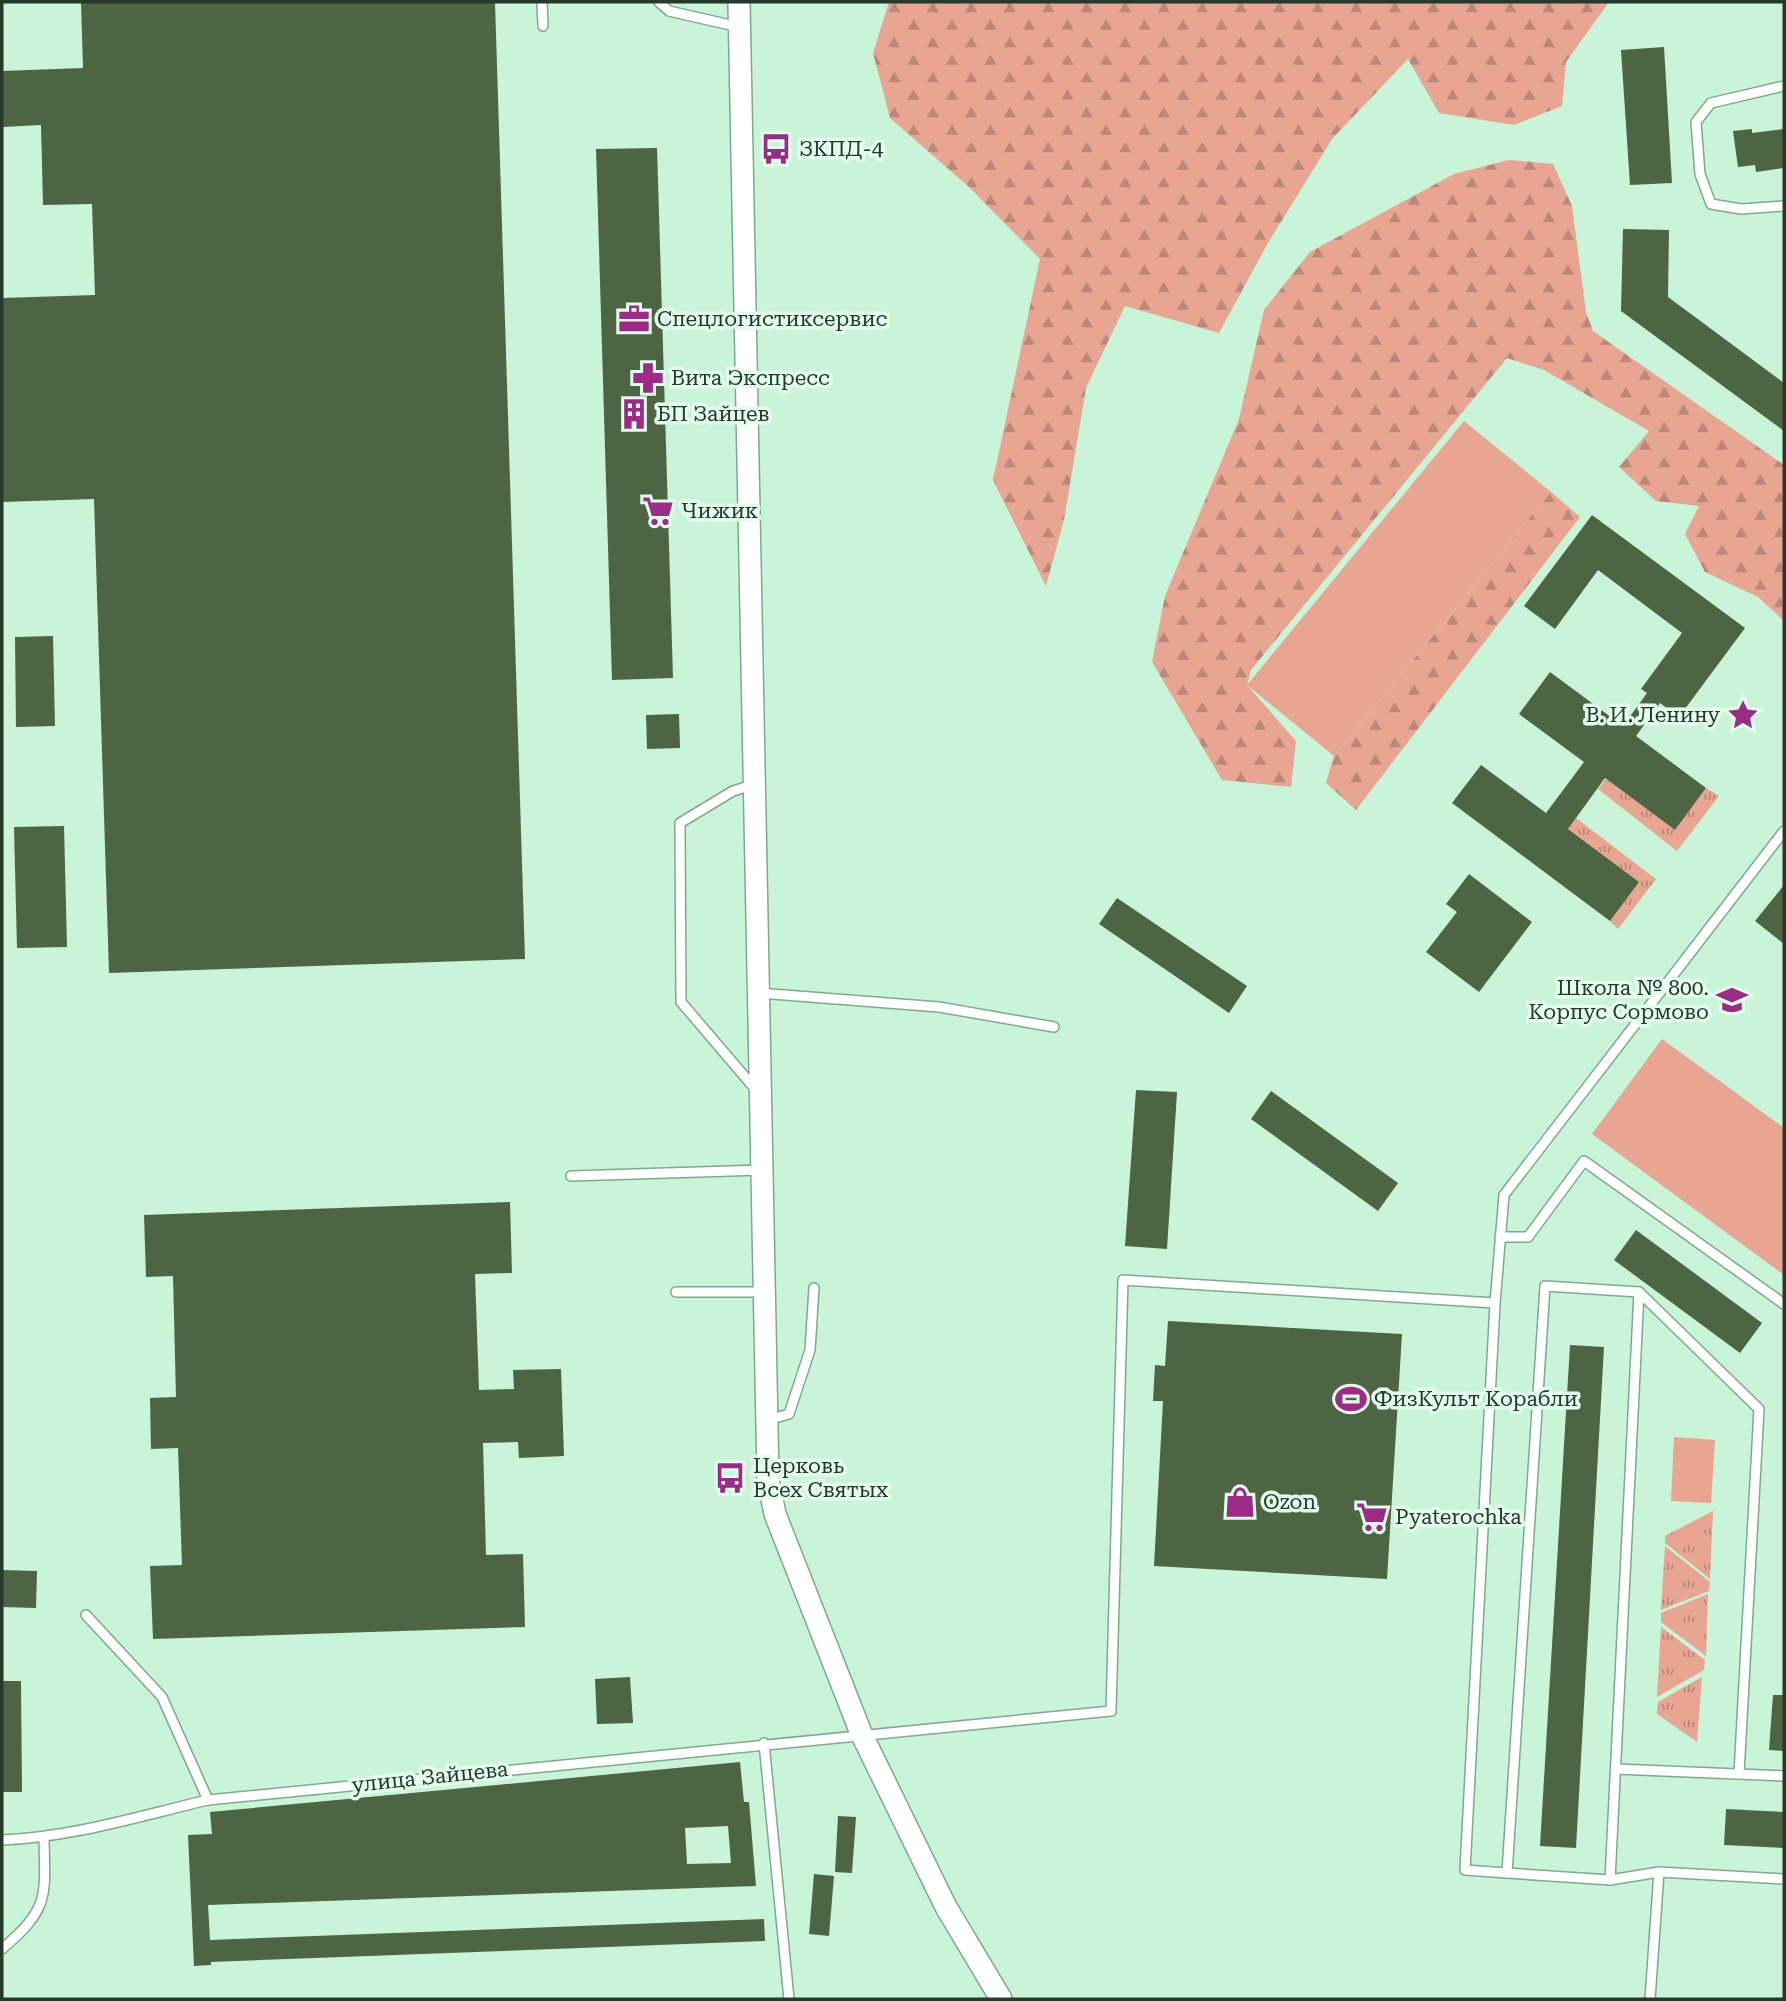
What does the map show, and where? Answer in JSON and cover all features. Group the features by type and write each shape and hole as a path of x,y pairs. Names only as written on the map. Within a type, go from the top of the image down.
{"street":[{"path":"739,2 767,1292 768,1479 775,1514 861,1733 946,1907 1001,1999"}],"lane":[{"path":"542,2 542,26"},
{"path":"659,2 669,11 740,27"},
{"path":"1784,86 1711,103 1696,122 1700,174 1711,204 1741,209 1784,206"},
{"path":"755,784 733,791 680,823 681,1002 763,1098"},
{"path":"1784,831 1504,1195 1494,1303 1465,1871 1610,1880 1659,1872 1784,1879"},
{"path":"760,993 939,1007 1054,1027"},
{"path":"1500,1237 1528,1237 1584,1161 1784,1304"},
{"path":"571,1176 764,1170"},
{"name":"улица Зайцева","path":"2,1840 44,1838 108,1827 208,1800 861,1733 1111,1711 1123,1280 1494,1303"},
{"path":"1507,1873 1545,1286 1639,1292 1759,1409 1739,1774"},
{"path":"768,1420 789,1414 810,1350 814,1288"},
{"path":"676,1292 767,1292"},
{"path":"1610,1880 1639,1292"},
{"path":"86,1615 162,1697 208,1800"},
{"path":"764,1743 789,1999"},
{"path":"1616,1769 1784,1776"},
{"path":"2,1949 25,1929 46,1897 44,1838"},
{"path":"1650,1999 1659,1872"}],"green space":[{"path":"889,2 1609,2 1566,62 1562,106 1514,125 1439,113 1408,59 1332,139 1268,243 1219,333 1125,306 1086,388 1064,520 1046,586 993,480 1040,259 969,187 890,118 873,53"},
{"path":"1509,160 1553,164 1572,206 1586,312 1593,331 1784,465 1784,621 1758,597 1705,572 1685,534 1699,506 1656,501 1619,467 1649,431 1544,370 1507,358 1251,670 1247,685 1296,741 1291,787 1222,780 1152,662 1165,596 1239,419 1264,310 1310,252 1454,174"},
{"path":"1464,421 1551,492 1334,756 1247,685"},
{"path":"1551,492 1580,517 1356,810 1326,783 1334,756"},
{"path":"1606,779 1675,830 1706,788 1719,796 1677,851 1598,789"},
{"path":"1576,818 1656,879 1618,929 1610,921 1639,882 1568,829"},
{"path":"1662,1039 1784,1128 1784,1275 1592,1134"},
{"path":"1674,1437 1715,1440 1711,1503 1671,1501"},
{"path":"1713,1511 1710,1579 1665,1543 1665,1536"},
{"path":"1665,1546 1710,1582 1709,1591 1661,1610"},
{"path":"1708,1594 1706,1656 1661,1622 1661,1613"},
{"path":"1661,1627 1705,1660 1704,1670 1657,1697"},
{"path":"1702,1677 1697,1742 1657,1714 1658,1702"}],"building":[{"path":"81,2 495,2 525,959 109,973 94,499 2,502 2,298 95,295 92,204 43,205 41,125 3,127 2,71 83,68"},
{"path":"1664,47 1672,183 1630,185 1621,50"},
{"path":"1752,129 1752,133 1784,129 1784,168 1756,172 1755,165 1738,167 1733,131"},
{"name":"БП Зайцев","path":"657,148 673,678 612,680 596,149"},
{"path":"1623,229 1669,230 1668,297 1784,383 1784,431 1621,311"},
{"path":"1592,515 1745,628 1679,717 1660,703 1636,736 1706,788 1675,830 1605,778 1568,829 1639,882 1610,921 1452,803 1481,765 1546,813 1584,762 1519,714 1550,672 1623,726 1647,693 1641,689 1682,633 1598,570 1555,629 1524,606"},
{"path":"53,636 55,726 16,727 15,637"},
{"path":"679,714 680,748 647,749 646,715"},
{"path":"64,826 67,947 17,948 14,827"},
{"path":"1469,874 1532,922 1479,992 1426,952 1457,912 1446,904"},
{"path":"1784,885 1784,944 1755,921"},
{"path":"1117,898 1247,986 1229,1013 1099,924"},
{"path":"1136,1090 1177,1092 1167,1249 1125,1246"},
{"path":"1271,1091 1398,1183 1378,1211 1251,1119"},
{"path":"510,1202 512,1273 475,1274 479,1390 514,1389 513,1370 561,1369 564,1456 519,1458 518,1442 483,1443 486,1555 523,1554 525,1627 153,1639 150,1566 182,1565 178,1448 151,1449 150,1398 176,1397 173,1276 146,1277 144,1215"},
{"path":"1636,1230 1762,1323 1740,1353 1614,1260"},
{"path":"1168,1321 1402,1334 1387,1579 1154,1566 1163,1401 1153,1401 1155,1365 1165,1366"},
{"path":"1570,1345 1604,1347 1576,1848 1540,1846"},
{"path":"2,1570 37,1571 36,1608 2,1607"},
{"path":"630,1677 633,1723 597,1724 595,1679"},
{"path":"2,1681 21,1681 22,1792 2,1792"},
{"path":"1773,1695 1784,1695 1784,1751 1769,1750"},
{"path":"740,1762 744,1802 749,1802 756,1886 208,1905 210,1940 764,1919 765,1941 211,1962 211,1965 194,1966 188,1835 212,1834 210,1812","holes":["728,1826 731,1863 687,1864 685,1828"]},
{"path":"1726,1809 1784,1812 1784,1848 1724,1845"},
{"path":"838,1816 856,1817 852,1873 835,1872"},
{"path":"814,1874 834,1876 829,1936 809,1934"}],"place":[{"name":"ЗКПД-4","path":"776,149"},
{"name":"Спецлогистиксервис","path":"634,319"},
{"name":"Вита Экспресс","path":"648,378"},
{"name":"БП Зайцев","path":"634,414"},
{"name":"Чижик","path":"658,511"},
{"name":"В. И. Ленину","path":"1743,715"},
{"name":"Школа № 800. Корпус Сормово","path":"1732,1000"},
{"name":"ФизКульт Корабли","path":"1351,1399"},
{"name":"Церковь Всех Святых","path":"730,1478"},
{"name":"Ozon","path":"1240,1502"},
{"name":"Pyaterochka","path":"1372,1517"}]}
